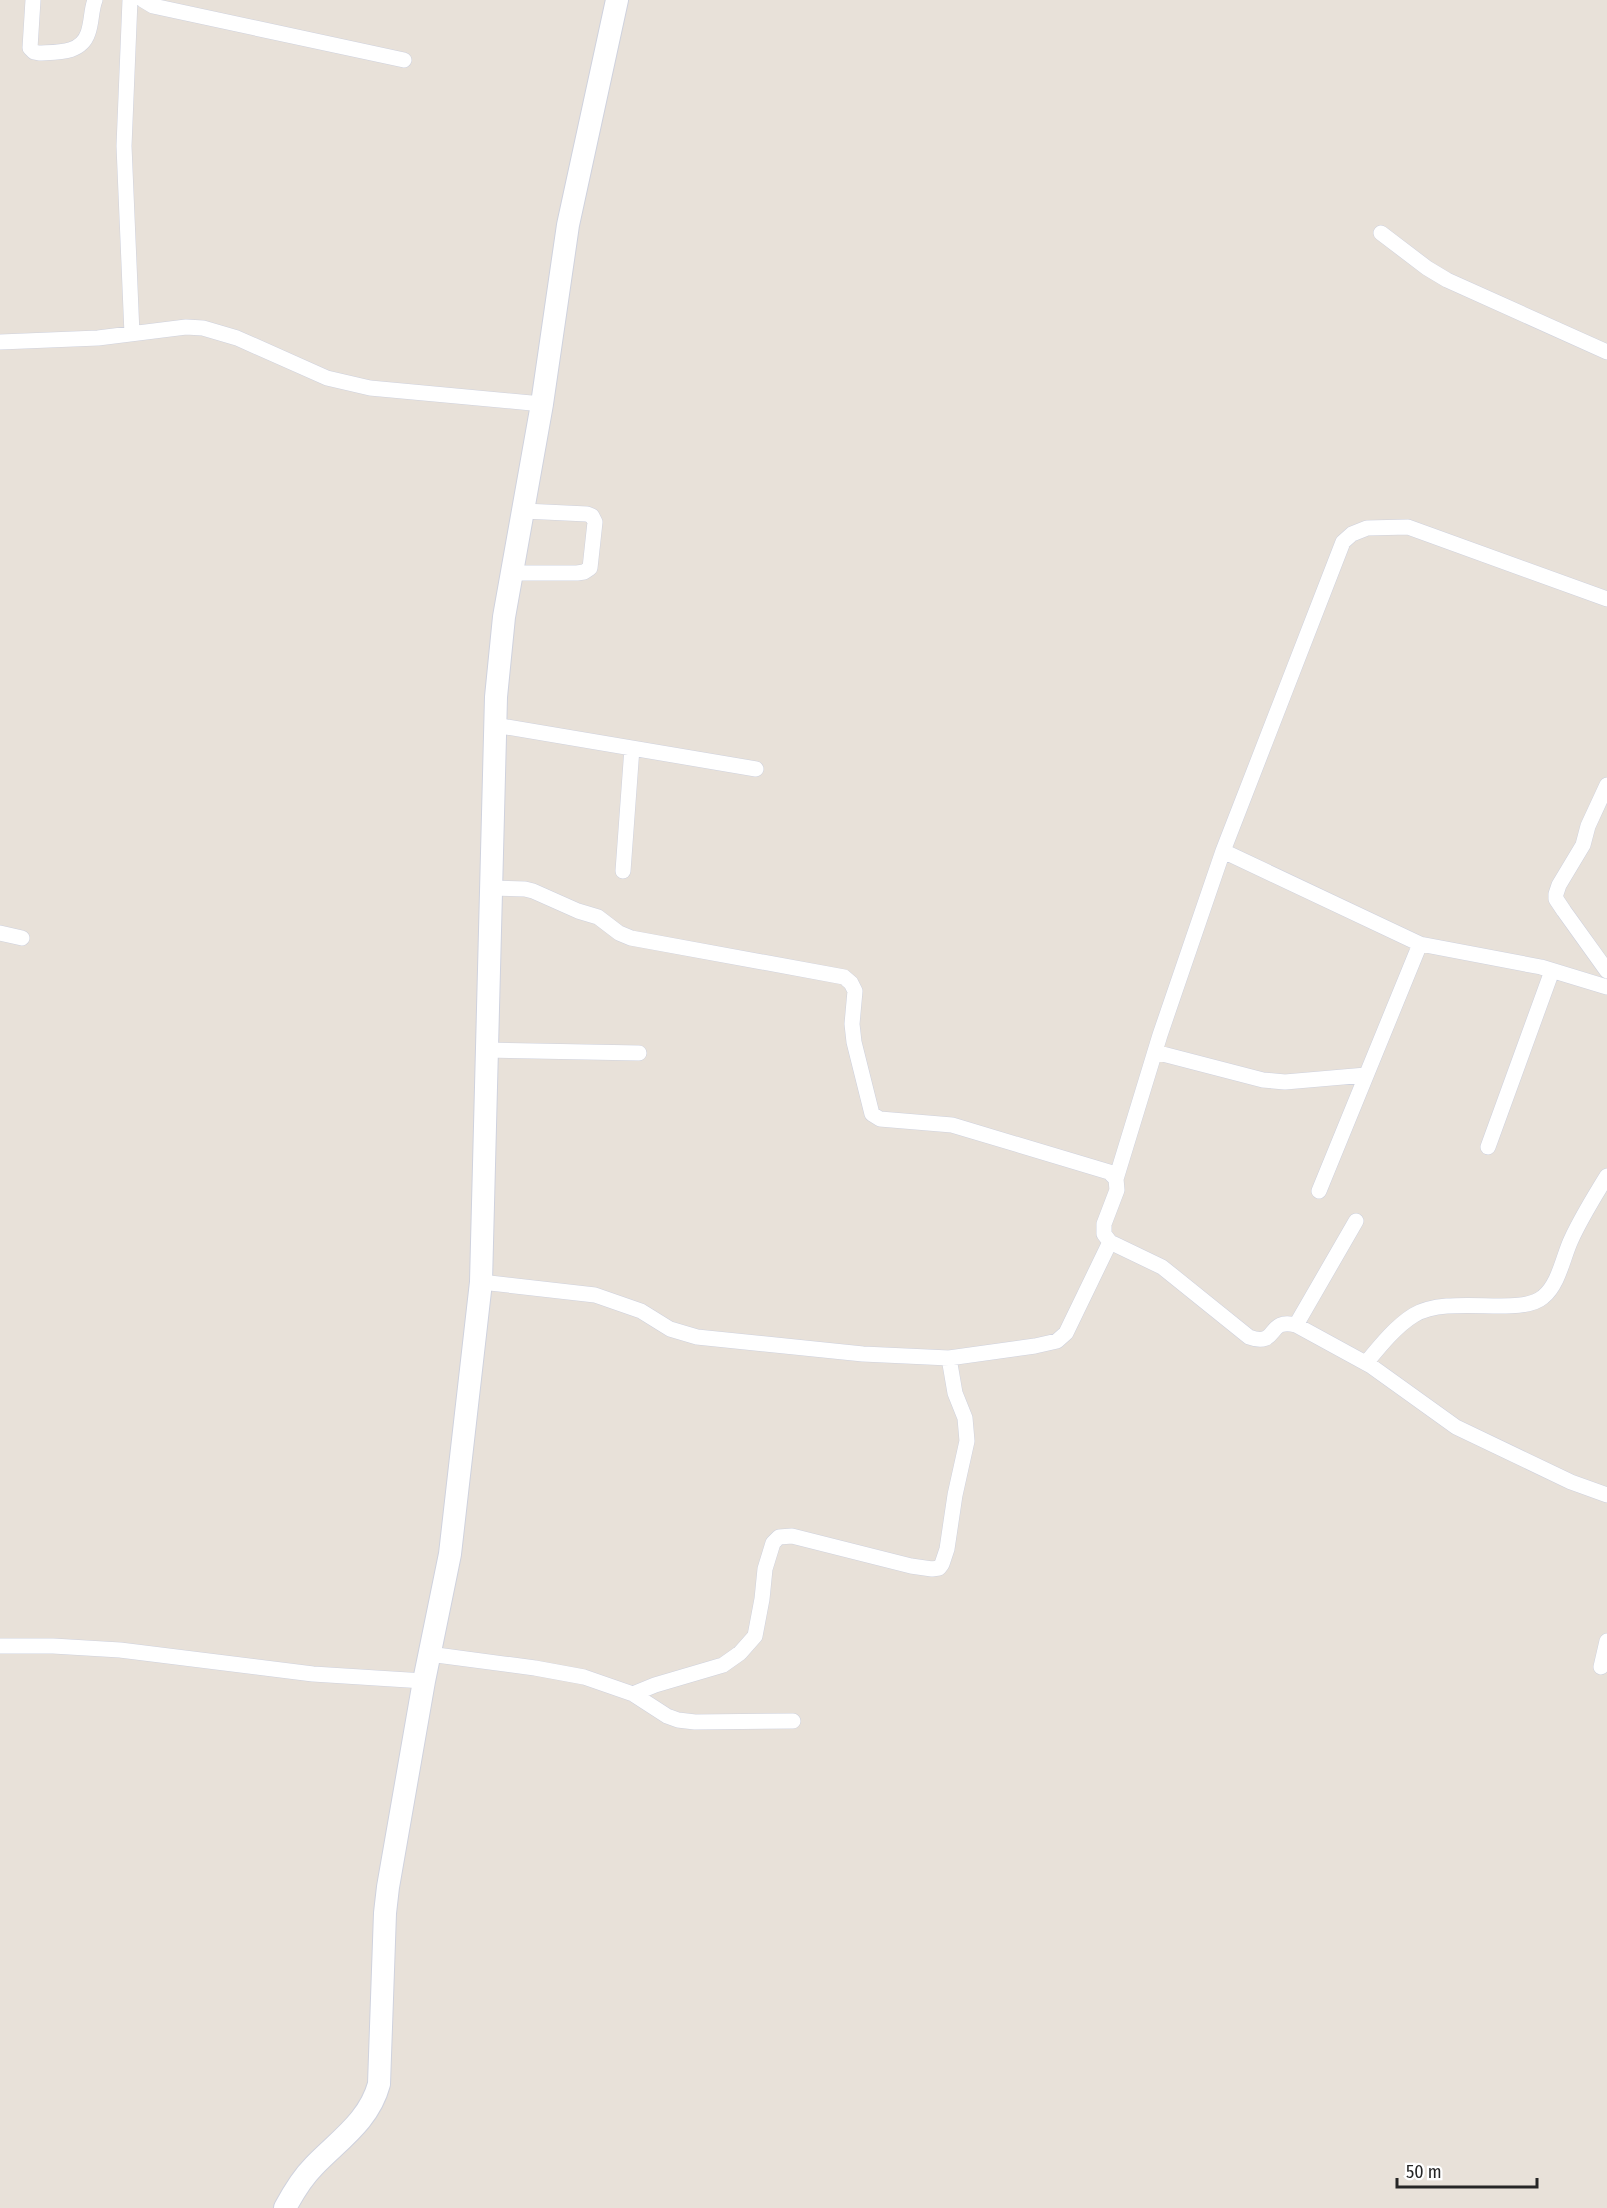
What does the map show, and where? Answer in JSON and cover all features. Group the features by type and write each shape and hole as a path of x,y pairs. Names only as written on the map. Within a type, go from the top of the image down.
{"street":[{"path":"33,0 30,48 39,53 70,50 83,42 88,33 95,0"},
{"path":"130,0 124,156 132,334"},
{"path":"143,0 153,6 404,60"},
{"path":"285,2208 312,2168 362,2120 379,2084 386,1904 424,1681 454,1526 481,1282 495,725 500,654 542,404 568,225 617,0"},
{"path":"1381,233 1427,268 1447,280 1607,352"},
{"path":"0,342 132,334 186,327 203,328 237,338 309,370 346,383 370,388 542,404"},
{"path":"513,573 577,573 590,568 595,522 592,516 587,513 524,511"},
{"path":"1607,599 1408,527 1367,528 1352,534 1343,542 1223,851 1155,1052 1116,1179 1117,1190 1104,1224 1104,1234 1110,1242 1162,1267 1249,1337 1266,1340 1278,1325 1286,1322 1296,1325 1366,1363 1456,1427 1571,1482 1607,1495"},
{"path":"495,725 756,769"},
{"path":"623,871 632,748"},
{"path":"1607,784 1588,826 1583,845 1559,885 1556,899 1607,971"},
{"path":"1223,851 1420,944 1552,970 1607,987"},
{"path":"491,888 534,891 578,911 598,917 619,933 631,938 844,977 851,982 855,991 853,1033 872,1114 880,1119 952,1125 1096,1167 1109,1172 1116,1179"},
{"path":"0,933 22,939"},
{"path":"1319,1191 1420,944"},
{"path":"1488,1147 1552,970"},
{"path":"487,1050 639,1053"},
{"path":"1155,1052 1263,1080 1285,1082 1366,1075"},
{"path":"1366,1363 1404,1323 1414,1315 1427,1310 1442,1306 1520,1305 1532,1303 1543,1297 1551,1288 1578,1225 1607,1176"},
{"path":"1296,1325 1356,1221"},
{"path":"481,1282 595,1295 641,1311 670,1329 697,1337 863,1354 949,1358 1057,1341 1066,1333 1110,1242"},
{"path":"633,1694 655,1685 723,1665 740,1653 755,1636 765,1569 773,1543 779,1537 792,1536 910,1566 939,1568 947,1549 955,1495 967,1440 965,1418 953,1384 949,1358"},
{"path":"1601,1667 1607,1641"},
{"path":"0,1646 120,1650 313,1674 424,1681"},
{"path":"429,1654 561,1672 615,1686 678,1720 695,1722 793,1721"}]}
